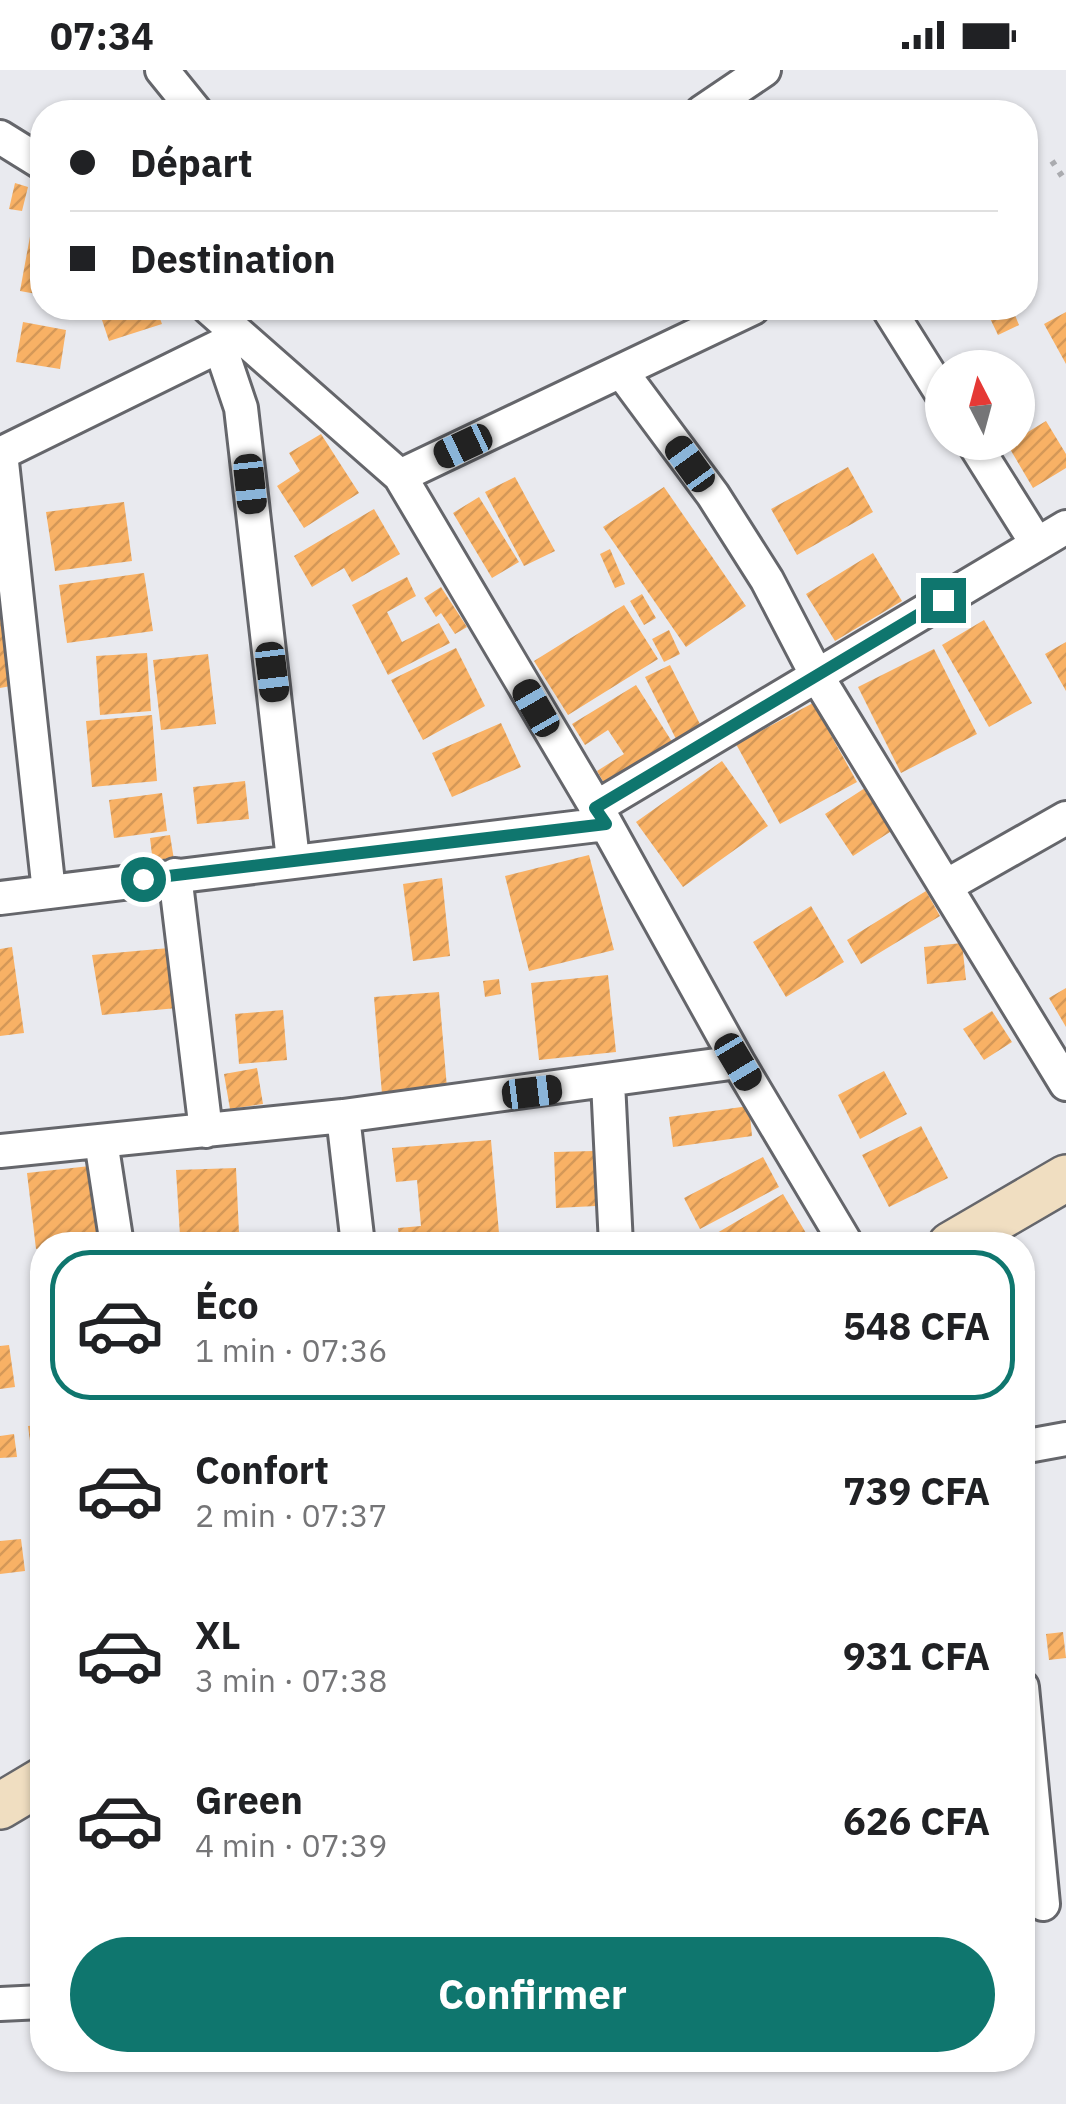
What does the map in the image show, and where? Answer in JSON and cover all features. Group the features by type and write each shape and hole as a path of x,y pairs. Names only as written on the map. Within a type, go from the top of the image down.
{"main road":[{"path":"973,1232 1066,1178"},
{"path":"0,1806 30,1789"}],"street":[{"path":"162,70 186,100"},
{"path":"720,100 764,70"},
{"path":"0,137 30,156"},
{"path":"216,320 229,342 241,408 294,860"},
{"path":"400,476 728,320"},
{"path":"896,320 925,367"},
{"path":"48,892 1,453 229,342"},
{"path":"229,342 400,476 838,1232"},
{"path":"622,371 714,495 767,580 817,676 1066,1084"},
{"path":"984,460 1037,544"},
{"path":"0,898 600,816 817,676 1066,527"},
{"path":"946,886 1066,818"},
{"path":"174,875 206,1132"},
{"path":"0,1151 343,1116 738,1062"},
{"path":"608,1082 615,1232"},
{"path":"343,1116 356,1232"},
{"path":"101,1141 114,1232"},
{"path":"1035,1445 1066,1439"},
{"path":"1035,1815 1044,1904"},
{"path":"0,2004 30,2003"}],"path":[{"path":"1052,160 1066,182"}],"building":[{"path":"15,183 28,187 22,211 9,209"},
{"path":"30,236 30,293 20,291"},
{"path":"1066,312 1066,364 1044,324"},
{"path":"102,320 160,320 162,324 109,341"},
{"path":"991,320 1017,320 1019,325 998,335"},
{"path":"23,322 66,330 60,369 16,362"},
{"path":"1046,421 1066,454 1066,468 1033,488 1016,460 1035,460 1035,428"},
{"path":"321,434 359,493 304,528 277,486 300,471 289,453"},
{"path":"848,467 873,512 797,555 771,509"},
{"path":"515,477 555,551 524,566 485,492"},
{"path":"664,487 746,606 686,647 603,527"},
{"path":"479,497 519,562 492,578 453,513"},
{"path":"124,502 132,561 55,571 46,512"},
{"path":"374,509 400,554 352,582 344,568 312,587 294,556"},
{"path":"610,549 625,584 615,588 600,554"},
{"path":"873,553 902,601 835,641 806,594"},
{"path":"144,573 153,631 67,643 59,585"},
{"path":"407,577 416,596 387,612 402,642 439,623 450,643 388,675 352,605"},
{"path":"441,587 467,627 455,634 441,613 436,617 424,598"},
{"path":"642,594 656,618 644,625 630,601"},
{"path":"624,605 658,659 568,715 534,661"},
{"path":"5,609 16,685 0,688 0,610"},
{"path":"984,620 1032,703 989,727 942,645"},
{"path":"669,630 680,654 664,662 652,639"},
{"path":"1066,642 1066,691 1045,654"},
{"path":"456,648 485,706 423,740 391,680"},
{"path":"934,649 977,734 901,773 858,687"},
{"path":"147,653 151,711 100,715 96,656"},
{"path":"208,654 216,724 161,730 153,660"},
{"path":"670,665 704,732 679,745 645,677"},
{"path":"636,685 676,748 608,790 597,771 624,754 608,730 585,745 572,724"},
{"path":"813,703 857,782 780,824 736,744"},
{"path":"152,715 157,781 92,787 86,721"},
{"path":"501,723 521,767 452,797 432,753"},
{"path":"722,761 768,826 683,887 636,822"},
{"path":"245,781 249,819 197,824 193,787"},
{"path":"865,788 893,830 853,856 825,814"},
{"path":"162,793 167,831 114,838 109,800"},
{"path":"170,835 174,860 153,863 150,838"},
{"path":"589,855 614,950 529,971 505,876"},
{"path":"442,878 450,956 413,961 403,884"},
{"path":"926,891 940,916 861,964 847,940"},
{"path":"811,906 844,962 786,997 753,942"},
{"path":"962,943 966,980 927,984 924,947"},
{"path":"12,947 24,1033 0,1036 0,949"},
{"path":"169,948 177,1008 102,1015 92,955"},
{"path":"608,975 616,1052 539,1060 531,983"},
{"path":"499,979 501,994 485,997 483,981"},
{"path":"1066,988 1066,1027 1049,998"},
{"path":"439,992 447,1088 382,1094 374,997"},
{"path":"283,1010 287,1060 239,1064 235,1014"},
{"path":"992,1011 1012,1042 984,1060 963,1029"},
{"path":"257,1068 263,1104 230,1109 224,1074"},
{"path":"884,1071 907,1114 860,1139 838,1095"},
{"path":"749,1106 752,1136 673,1147 669,1117"},
{"path":"921,1126 948,1178 889,1207 862,1155"},
{"path":"491,1140 499,1232 398,1232 398,1228 421,1226 417,1180 396,1182 392,1148"},
{"path":"594,1151 596,1206 556,1208 554,1152"},
{"path":"763,1157 779,1187 700,1229 684,1198"},
{"path":"90,1166 98,1232 34,1232 27,1173"},
{"path":"236,1168 239,1232 180,1232 176,1170"},
{"path":"783,1194 805,1232 719,1232"},
{"path":"9,1345 15,1387 0,1389 0,1346"},
{"path":"14,1434 17,1457 0,1458 0,1436"},
{"path":"21,1539 25,1571 0,1574 0,1541"},
{"path":"1063,1632 1066,1658 1049,1660 1046,1634"}],"route":[{"path":"143,879 606,824 595,808 943,600"}]}
